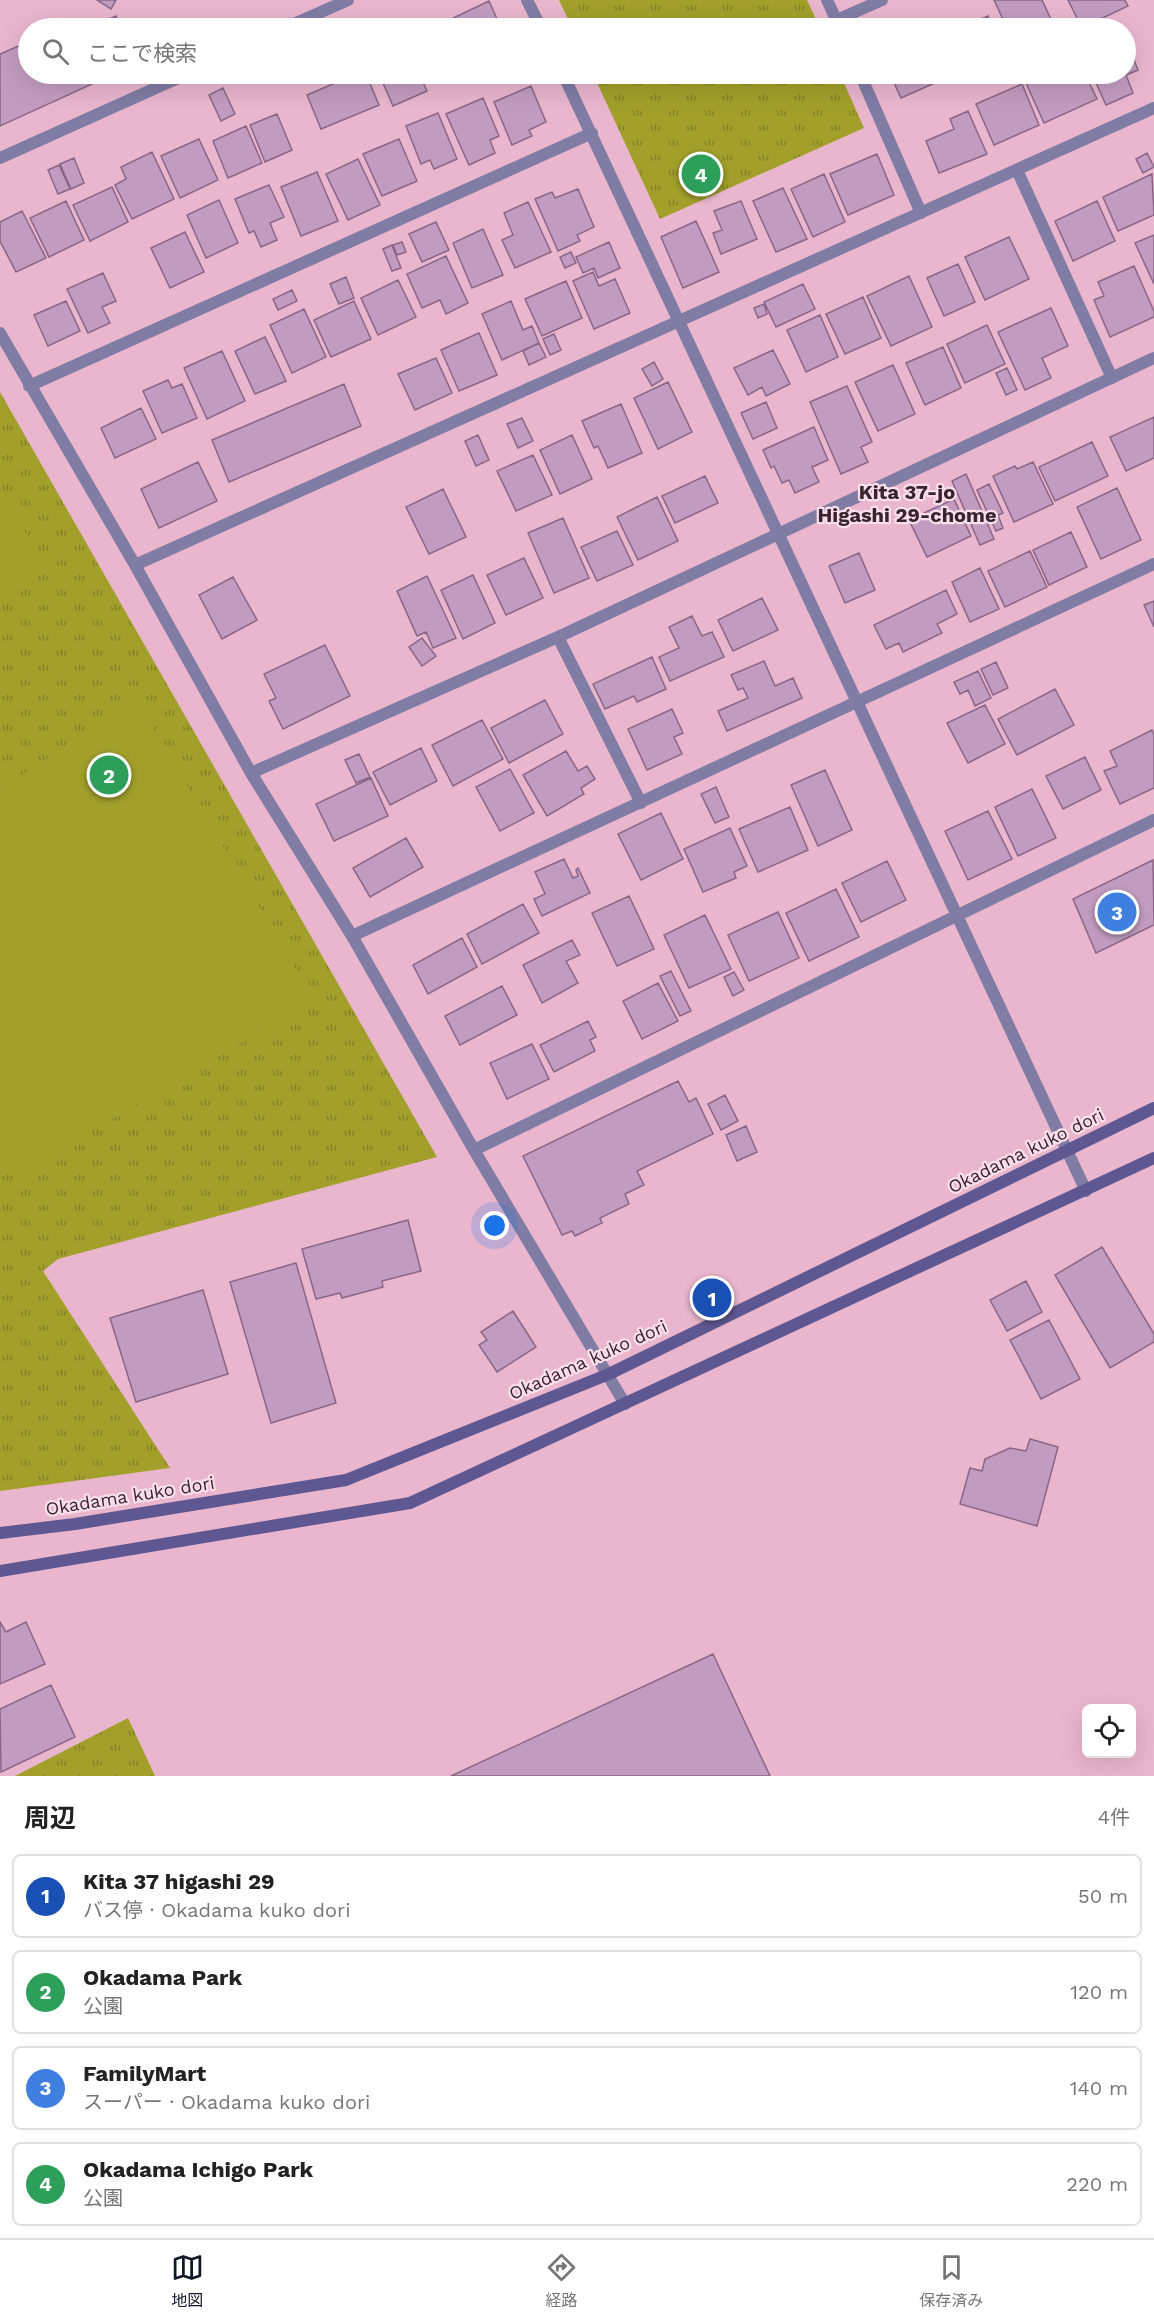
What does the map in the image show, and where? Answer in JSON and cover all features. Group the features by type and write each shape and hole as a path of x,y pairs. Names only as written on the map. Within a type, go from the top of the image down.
{"main road":[{"name":"Okadama kuko dori","path":"0,1533 75,1524 346,1480 609,1374 1154,1108"},
{"path":"0,1571 410,1503 1154,1158"}],"street":[{"path":"308,18 348,0"},
{"path":"527,0 536,18"},
{"path":"827,0 835,18"},
{"path":"849,18 882,0"},
{"path":"0,158 165,84"},
{"path":"568,84 1086,1191"},
{"path":"864,84 921,213"},
{"path":"135,565 1154,108"},
{"path":"29,386 592,133"},
{"path":"1017,170 1112,378"},
{"path":"0,333 135,565 251,772 352,936 474,1150 626,1404"},
{"path":"251,772 558,637 1154,358"},
{"path":"352,936 1154,564"},
{"path":"558,637 641,803"},
{"path":"474,1150 1154,820"}],"green space":[{"path":"559,0 807,0 815,18 567,18"},
{"path":"598,84 844,84 864,128 660,219"},
{"path":"0,392 437,1157 58,1259 43,1271 170,1468 0,1491"},
{"path":"0,489 46,568 0,595"},
{"path":"137,701 314,1000 28,1168 0,1160 0,789"},
{"path":"128,1718 155,1776 15,1776"}],"building":[{"path":"97,0 116,0 111,9"},
{"path":"994,0 1042,0 1050,18 1002,18"},
{"path":"1068,0 1125,0 1128,6 1103,18 1077,18"},
{"path":"489,1 497,18 453,18"},
{"path":"18,46 18,84 92,84 0,126 0,54"},
{"path":"333,84 370,84 379,105 321,129 307,95"},
{"path":"383,84 424,84 427,91 393,106"},
{"path":"895,84 932,84 901,98"},
{"path":"1022,84 1039,125 994,145 976,104"},
{"path":"1026,84 1090,84 1097,99 1044,123"},
{"path":"1097,84 1130,84 1133,93 1106,105"},
{"path":"531,86 546,122 529,130 532,136 512,145 494,102"},
{"path":"223,88 235,114 221,121 209,95"},
{"path":"483,98 499,136 490,140 495,153 469,165 446,114"},
{"path":"968,111 987,154 939,173 926,141 954,129 950,119"},
{"path":"438,113 457,159 434,169 430,160 421,164 406,126"},
{"path":"277,114 292,150 265,162 250,125"},
{"path":"246,126 262,163 228,178 213,141"},
{"path":"199,139 218,180 180,198 161,156"},
{"path":"399,139 417,181 382,196 363,154"},
{"path":"152,152 174,199 132,219 115,185 126,179 121,167"},
{"path":"1147,153 1154,167 1143,173 1136,159"},
{"path":"877,154 894,195 848,215 830,174"},
{"path":"74,158 84,183 71,189 60,164"},
{"path":"358,159 380,205 348,220 326,174"},
{"path":"59,165 70,189 58,194 48,170"},
{"path":"317,172 338,221 301,236 281,187"},
{"path":"824,174 845,222 813,237 791,189"},
{"path":"1152,174 1154,215 1118,231 1103,197"},
{"path":"269,185 284,217 270,223 277,240 261,247 254,231 249,233 235,199"},
{"path":"112,187 128,222 90,241 73,205"},
{"path":"783,188 807,239 776,252 753,201"},
{"path":"578,189 594,227 577,235 580,241 558,251 535,199 552,192 555,198"},
{"path":"219,200 238,243 206,258 187,215"},
{"path":"66,201 84,240 49,257 30,218"},
{"path":"741,201 757,239 721,254 713,233 722,230 714,211"},
{"path":"1097,201 1115,241 1073,261 1055,221"},
{"path":"528,202 551,252 515,268 502,240 513,235 504,213"},
{"path":"22,211 46,258 16,272 0,241 0,222"},
{"path":"696,221 719,272 683,288 661,237"},
{"path":"436,222 449,250 422,262 409,234"},
{"path":"483,229 503,275 472,288 453,243"},
{"path":"185,232 204,272 170,288 151,248"},
{"path":"1154,235 1154,284 1135,243"},
{"path":"1009,237 1029,279 985,300 965,257"},
{"path":"402,242 406,252 397,255 393,245"},
{"path":"609,242 620,268 598,278 594,268 583,273 576,257"},
{"path":"392,245 401,268 392,271 383,249"},
{"path":"571,252 576,263 565,268 560,257"},
{"path":"446,256 468,303 446,314 440,300 422,308 407,274"},
{"path":"958,264 975,302 944,316 927,278"},
{"path":"1134,266 1154,311 1154,317 1110,337 1094,300 1104,296 1098,282"},
{"path":"593,272 599,286 615,279 630,313 594,329 573,281"},
{"path":"103,273 116,301 102,307 110,323 88,333 67,289"},
{"path":"909,276 932,327 891,346 867,296"},
{"path":"346,277 354,298 339,304 330,284"},
{"path":"398,280 416,317 378,335 361,298"},
{"path":"566,281 582,318 542,336 525,299"},
{"path":"803,284 815,309 776,327 764,302"},
{"path":"292,290 297,301 278,310 273,299"},
{"path":"863,297 881,338 845,354 826,314"},
{"path":"66,301 80,331 48,346 34,315"},
{"path":"354,301 371,339 331,357 314,320"},
{"path":"511,301 523,330 532,326 539,343 502,360 482,314"},
{"path":"764,304 767,314 758,318 754,308"},
{"path":"1051,308 1068,346 1042,358 1051,378 1025,390 998,332"},
{"path":"304,309 326,357 292,373 270,325"},
{"path":"820,315 838,357 806,372 787,330"},
{"path":"987,325 1005,364 965,383 947,344"},
{"path":"479,333 497,375 459,391 441,350"},
{"path":"554,334 561,350 550,355 543,339"},
{"path":"265,337 286,381 255,394 235,351"},
{"path":"539,343 546,357 529,365 523,351"},
{"path":"943,347 961,388 925,405 906,363"},
{"path":"773,350 790,384 766,396 762,387 748,395 734,368"},
{"path":"222,351 245,401 207,419 184,368"},
{"path":"436,358 452,393 415,410 398,374"},
{"path":"654,362 663,379 652,386 642,369"},
{"path":"893,365 915,414 878,431 855,382"},
{"path":"1007,368 1017,390 1006,395 996,373"},
{"path":"168,380 172,388 182,384 197,418 162,433 143,391"},
{"path":"668,382 692,432 658,449 634,398"},
{"path":"344,384 361,426 229,482 212,440"},
{"path":"847,386 872,442 861,447 868,462 841,474 810,402"},
{"path":"766,402 777,428 753,439 741,413"},
{"path":"621,404 642,453 608,468 598,446 594,448 582,421"},
{"path":"141,408 156,439 115,458 101,428"},
{"path":"1154,417 1154,458 1126,471 1110,437"},
{"path":"522,418 533,441 518,448 507,424"},
{"path":"814,427 828,460 812,467 819,482 795,493 789,480 782,483 774,466 771,468 763,450"},
{"path":"478,435 489,460 476,466 465,441"},
{"path":"572,435 592,479 560,494 540,450"},
{"path":"1092,442 1108,476 1055,501 1039,467"},
{"path":"533,455 552,495 516,511 497,471"},
{"path":"198,462 217,501 159,528 141,489"},
{"path":"1033,462 1053,504 1014,522 993,476 1015,466 1017,469"},
{"path":"966,474 994,539 980,545 952,481"},
{"path":"705,476 718,503 675,523 662,496"},
{"path":"989,484 1003,513 998,515 1003,528 996,531 977,490"},
{"path":"1117,488 1141,540 1101,559 1077,507"},
{"path":"443,489 466,537 429,554 406,507"},
{"path":"657,497 678,541 638,560 617,517"},
{"path":"954,499 971,536 927,557 909,520"},
{"path":"563,518 589,578 554,593 528,533"},
{"path":"617,531 633,565 597,581 581,547"},
{"path":"1071,532 1087,567 1049,585 1033,550"},
{"path":"1030,551 1047,587 1005,607 988,571"},
{"path":"859,553 875,590 845,603 829,566"},
{"path":"524,558 543,598 506,615 487,575"},
{"path":"980,568 999,609 970,622 952,582"},
{"path":"473,575 495,623 463,639 441,590"},
{"path":"427,576 456,638 433,648 426,632 417,636 397,591"},
{"path":"233,577 257,620 222,639 199,595"},
{"path":"946,590 957,614 937,624 942,633 903,652 899,643 886,649 874,625"},
{"path":"762,598 778,630 733,651 718,620"},
{"path":"1154,601 1154,627 1144,605"},
{"path":"692,616 702,636 712,632 724,657 670,681 659,657 679,648 669,627"},
{"path":"422,638 436,656 422,666 409,647"},
{"path":"325,645 350,696 283,729 269,701 276,698 264,674"},
{"path":"652,657 666,689 637,702 634,696 605,709 593,684"},
{"path":"764,661 775,686 793,678 802,698 727,731 718,711 748,698 743,688 738,690 731,675"},
{"path":"996,662 1008,688 993,695 981,669"},
{"path":"978,671 991,698 975,706 968,690 960,694 954,682"},
{"path":"1055,689 1074,725 1017,755 998,719"},
{"path":"545,700 563,734 509,763 491,728"},
{"path":"985,705 1005,744 968,763 947,723"},
{"path":"672,709 683,733 674,737 682,754 647,770 628,729"},
{"path":"482,720 503,759 453,786 432,745"},
{"path":"1152,730 1154,735 1154,788 1120,804 1104,771 1117,766 1110,751"},
{"path":"421,748 437,781 390,805 373,772"},
{"path":"566,751 578,771 587,766 595,779 581,788 584,794 547,816 523,775"},
{"path":"359,754 370,777 356,783 345,760"},
{"path":"1085,757 1101,790 1063,809 1046,776"},
{"path":"510,769 534,813 500,831 476,787"},
{"path":"825,770 852,830 818,846 791,785"},
{"path":"371,778 388,816 334,841 316,804"},
{"path":"716,787 729,817 715,823 701,794"},
{"path":"1032,789 1056,838 1018,856 995,807"},
{"path":"790,807 808,850 758,872 739,829"},
{"path":"988,811 1012,859 968,880 945,831"},
{"path":"661,813 683,859 641,880 618,834"},
{"path":"730,828 747,866 734,872 736,878 703,892 684,849"},
{"path":"406,838 423,867 370,897 353,868"},
{"path":"564,859 573,878 578,876 576,870 578,868 590,893 542,916 534,899 545,894 535,872"},
{"path":"1153,860 1154,925 1096,953 1073,899"},
{"path":"887,861 906,900 861,922 842,883"},
{"path":"836,889 859,937 809,961 786,913"},
{"path":"629,896 654,949 617,966 592,913"},
{"path":"523,904 539,933 482,964 467,934"},
{"path":"778,912 799,958 749,981 728,935"},
{"path":"705,915 731,969 689,988 664,935"},
{"path":"462,938 477,967 428,994 413,965"},
{"path":"572,940 580,955 566,961 578,983 542,1003 523,965"},
{"path":"671,971 691,1011 680,1016 660,976"},
{"path":"734,972 744,990 733,996 724,977"},
{"path":"658,983 678,1021 642,1039 623,1001"},
{"path":"502,986 517,1015 460,1045 445,1016"},
{"path":"588,1021 596,1037 590,1040 595,1051 554,1072 540,1045"},
{"path":"532,1044 549,1079 507,1099 490,1063"},
{"path":"678,1081 689,1102 696,1098 713,1134 637,1171 644,1185 625,1194 629,1204 600,1218 602,1223 575,1236 572,1231 562,1235 523,1156"},
{"path":"725,1095 738,1121 721,1130 708,1104"},
{"path":"746,1126 757,1152 737,1161 726,1135"},
{"path":"408,1220 421,1271 382,1281 383,1287 342,1298 340,1293 316,1299 302,1249"},
{"path":"1102,1247 1154,1334 1154,1342 1110,1368 1055,1275"},
{"path":"296,1263 336,1403 271,1423 230,1282"},
{"path":"1026,1281 1042,1312 1007,1331 990,1300"},
{"path":"203,1290 228,1374 136,1402 110,1318"},
{"path":"513,1311 536,1347 497,1372 479,1345 487,1340 481,1332"},
{"path":"1049,1320 1080,1379 1041,1399 1010,1340"},
{"path":"1030,1439 1058,1447 1037,1526 960,1504 970,1468 982,1471 985,1459 1010,1448 1026,1451"},
{"path":"0,1622 6,1632 26,1622 45,1664 0,1684"},
{"path":"713,1654 770,1776 451,1776"},
{"path":"51,1685 75,1737 1,1772 0,1709"}],"place":[{"name":"Okadama Ichigo Park","path":"701,174"},
{"name":"Okadama Park","path":"109,775"},
{"name":"FamilyMart","path":"1117,912"},
{"name":"Kita 37 higashi 29","path":"712,1298"}],"district":[{"name":"Kita 37-jo Higashi 29-chome","path":"907,504"}]}
